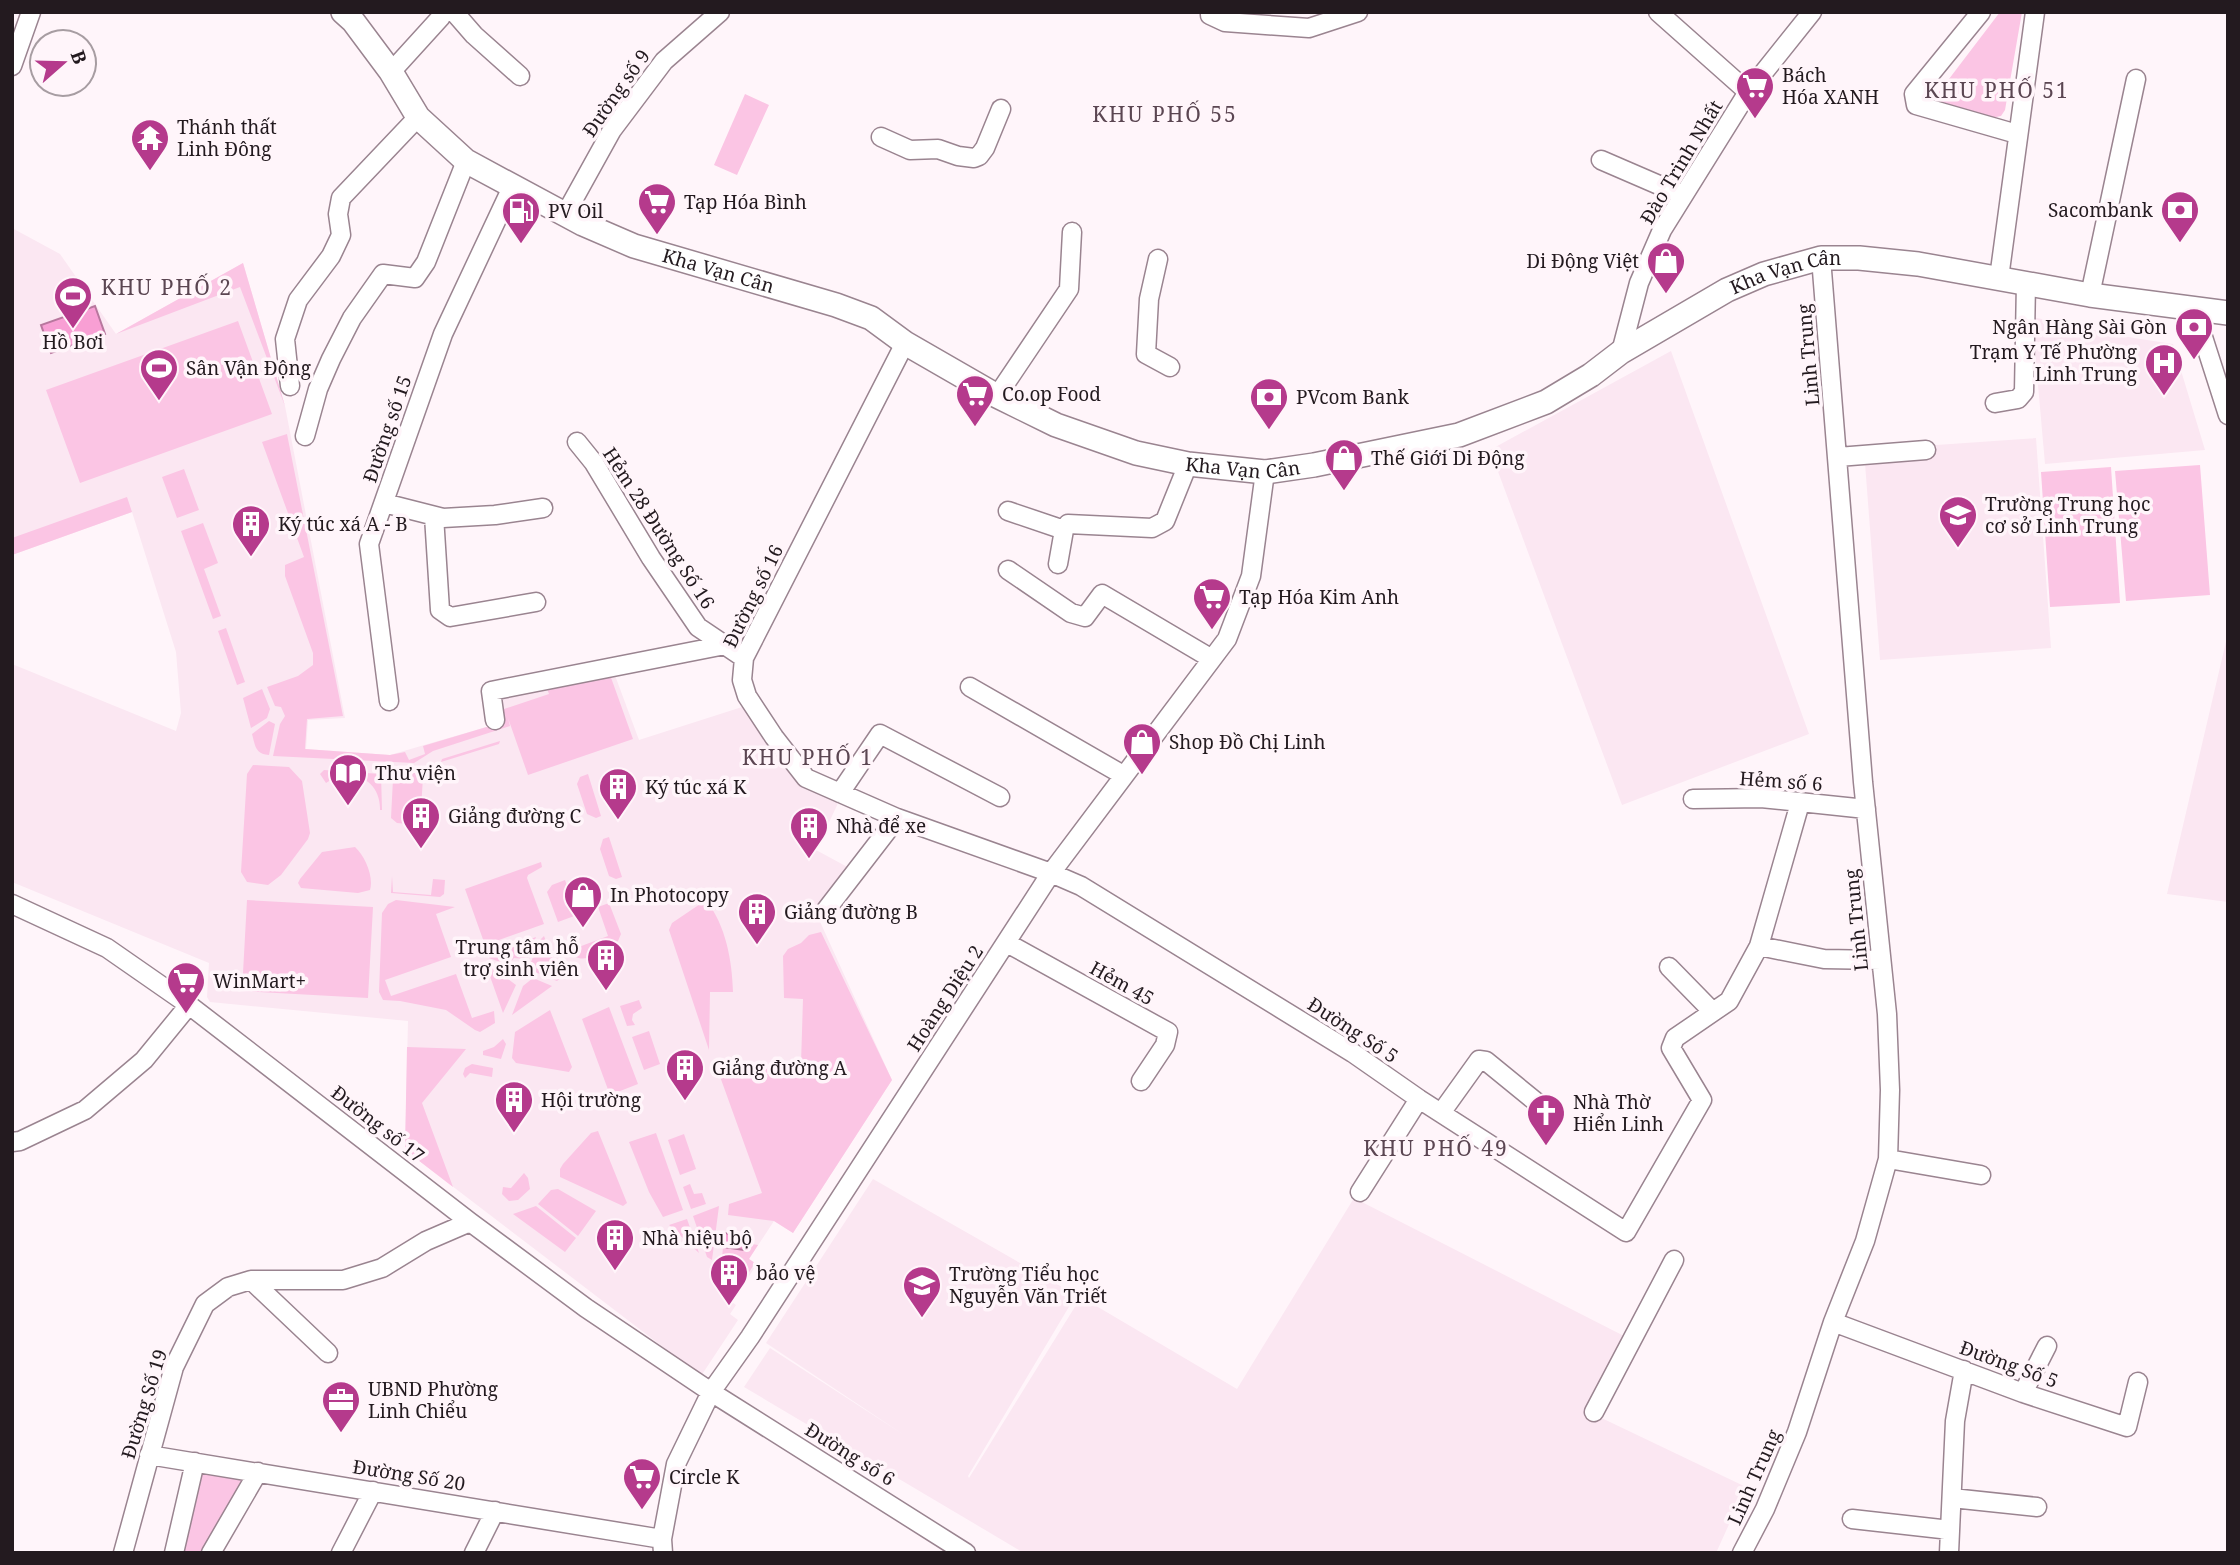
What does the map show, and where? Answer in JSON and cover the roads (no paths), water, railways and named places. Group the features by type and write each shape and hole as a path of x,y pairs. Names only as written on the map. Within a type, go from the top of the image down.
{"main road":[{"name":"Kha Vạn Cân","path":"352,15 418,117 466,161 583,224 634,246 826,302 871,318 905,343 997,396 1056,425 1136,453 1188,464 1265,472 1314,465 1459,435 1546,402 1591,375 1621,352 1727,290 1764,274 1821,258 1859,258 1918,264 2090,295 2228,313"}],"street":[{"path":"12,66 31,12"},
{"path":"391,72 441,17 441,12"},
{"path":"454,12 474,35 520,76"},
{"name":"Đường số 9","path":"566,213 612,130 664,61 720,12"},
{"path":"1205,13 1225,22 1309,27 1358,12"},
{"path":"1658,12 1748,92"},
{"name":"Đào Trinh Nhất","path":"1621,352 1639,283 1662,230 1748,92 1811,12"},
{"path":"1981,12 1914,94 1916,105 2017,134"},
{"path":"1999,278 2035,12"},
{"path":"2090,295 2136,79"},
{"path":"881,137 910,150 938,149 974,158 985,148 1001,109"},
{"path":"290,386 285,339 298,300 331,256 341,235 338,214 341,198 418,117"},
{"path":"1601,160 1682,195"},
{"path":"305,436 318,389 352,318 383,274 415,278 426,262 466,161"},
{"name":"Đường số 15","path":"389,701 369,544 443,334 513,185"},
{"path":"997,396 1069,289 1072,232"},
{"name":"Linh Trung","path":"1742,1553 1765,1509 1797,1432 1833,1322 1865,1241 1888,1159 1888,1026 1866,809 1821,258"},
{"path":"1158,259 1149,299 1146,354 1170,367"},
{"path":"1995,403 2018,399 2024,392 2026,282"},
{"path":"2194,309 2228,415"},
{"name":"Đường số 16","path":"905,343 744,658 742,680 747,696 806,778 897,818 1051,873"},
{"name":"Hẻm 28 Đường Số 16","path":"577,442 594,463 651,558 698,627 744,658"},
{"path":"1838,457 1926,450"},
{"path":"1058,564 1064,530 1068,524 1152,528 1160,526 1188,464"},
{"name":"Hoàng Diệu 2","path":"663,1546 676,1464 711,1392 750,1337 1051,873 1227,639 1251,576 1265,472"},
{"path":"384,503 443,519 543,508"},
{"path":"1008,511 1064,530"},
{"path":"434,516 440,610 450,617 536,603"},
{"path":"1008,570 1071,613 1085,617 1102,594 1212,659"},
{"path":"495,720 491,691 725,645"},
{"path":"970,687 1123,775"},
{"path":"841,793 880,734 1000,797"},
{"name":"Hẻm số 6","path":"1693,799 1761,798 1866,809"},
{"path":"1670,967 1713,1012 1729,1001 1759,946 1800,803"},
{"path":"826,910 897,818"},
{"name":"Đường Số 5","path":"1051,873 1081,886 1353,1052 1419,1099 1626,1232 1702,1100 1671,1048 1675,1038 1713,1012"},
{"name":"Đường số 17","path":"12,904 107,948 189,1005 470,1222 586,1308 711,1392"},
{"name":"Hẻm 45","path":"1007,943 1168,1032 1166,1045 1141,1081"},
{"path":"1759,946 1824,959 1881,960"},
{"path":"12,1142 20,1141 85,1110 144,1060 189,1005"},
{"path":"1441,1113 1479,1060 1486,1062 1546,1110"},
{"path":"1360,1192 1419,1099"},
{"path":"1888,1159 1981,1175"},
{"name":"Đường Số 19","path":"123,1553 174,1367 205,1304 228,1287 251,1280 344,1280 383,1268 426,1241 470,1222"},
{"path":"1594,1412 1674,1260"},
{"path":"251,1280 328,1353"},
{"name":"Đường Số 5","path":"1833,1322 2023,1393 2127,1427 2138,1382"},
{"path":"2023,1393 2047,1346"},
{"path":"1949,1553 1955,1421 1964,1370"},
{"name":"Đường số 6","path":"711,1392 966,1553"},
{"name":"Đường Số 20","path":"149,1455 495,1511 663,1546"},
{"path":"174,1553 195,1462"},
{"path":"211,1553 258,1472"},
{"path":"341,1553 373,1491"},
{"path":"1952,1498 2037,1507"},
{"path":"474,1553 495,1511"},
{"path":"1852,1519 1950,1530"}],"place":[{"name":"Bách Hóa XANH","path":"1755,120"},
{"name":"Thánh thất Linh Đông","path":"150,172"},
{"name":"Tạp Hóa Bình","path":"657,236"},
{"name":"Sacombank","path":"2180,244"},
{"name":"PV Oil","path":"521,245"},
{"name":"Di Động Việt","path":"1666,295"},
{"name":"Hồ Bơi","path":"73,330"},
{"name":"Ngân Hàng Sài Gòn","path":"2194,361"},
{"name":"Trạm Y Tế Phường Linh Trung","path":"2164,397"},
{"name":"Sân Vận Động","path":"159,402"},
{"name":"Co.op Food","path":"975,428"},
{"name":"PVcom Bank","path":"1269,431"},
{"name":"Thế Giới Di Động","path":"1344,492"},
{"name":"Trường Trung học cơ sở Linh Trung","path":"1958,549"},
{"name":"Ký túc xá A - B","path":"251,558"},
{"name":"Tạp Hóa Kim Anh","path":"1212,631"},
{"name":"Shop Đồ Chị Linh","path":"1142,776"},
{"name":"Thư viện","path":"348,807"},
{"name":"Ký túc xá K","path":"618,821"},
{"name":"Giảng đường C","path":"421,850"},
{"name":"Nhà để xe","path":"809,860"},
{"name":"In Photocopy","path":"583,929"},
{"name":"Giảng đường B","path":"757,946"},
{"name":"Trung tâm hỗ trợ sinh viên","path":"606,992"},
{"name":"WinMart+","path":"186,1015"},
{"name":"Giảng đường A","path":"685,1102"},
{"name":"Hội trường","path":"514,1134"},
{"name":"Nhà Thờ Hiển Linh","path":"1546,1147"},
{"name":"Nhà hiệu bộ","path":"615,1272"},
{"name":"bảo vệ","path":"729,1307"},
{"name":"Trường Tiểu học Nguyễn Văn Triết","path":"922,1319"},
{"name":"UBND Phường Linh Chiểu","path":"341,1434"},
{"name":"Circle K","path":"642,1511"}],"district":[{"name":"KHU PHỐ 51","path":"1997,91"},
{"name":"KHU PHỐ 55","path":"1165,115"},
{"name":"KHU PHỐ 2","path":"167,288"},
{"name":"KHU PHỐ 1","path":"808,758"},
{"name":"KHU PHỐ 49","path":"1436,1149"}]}
